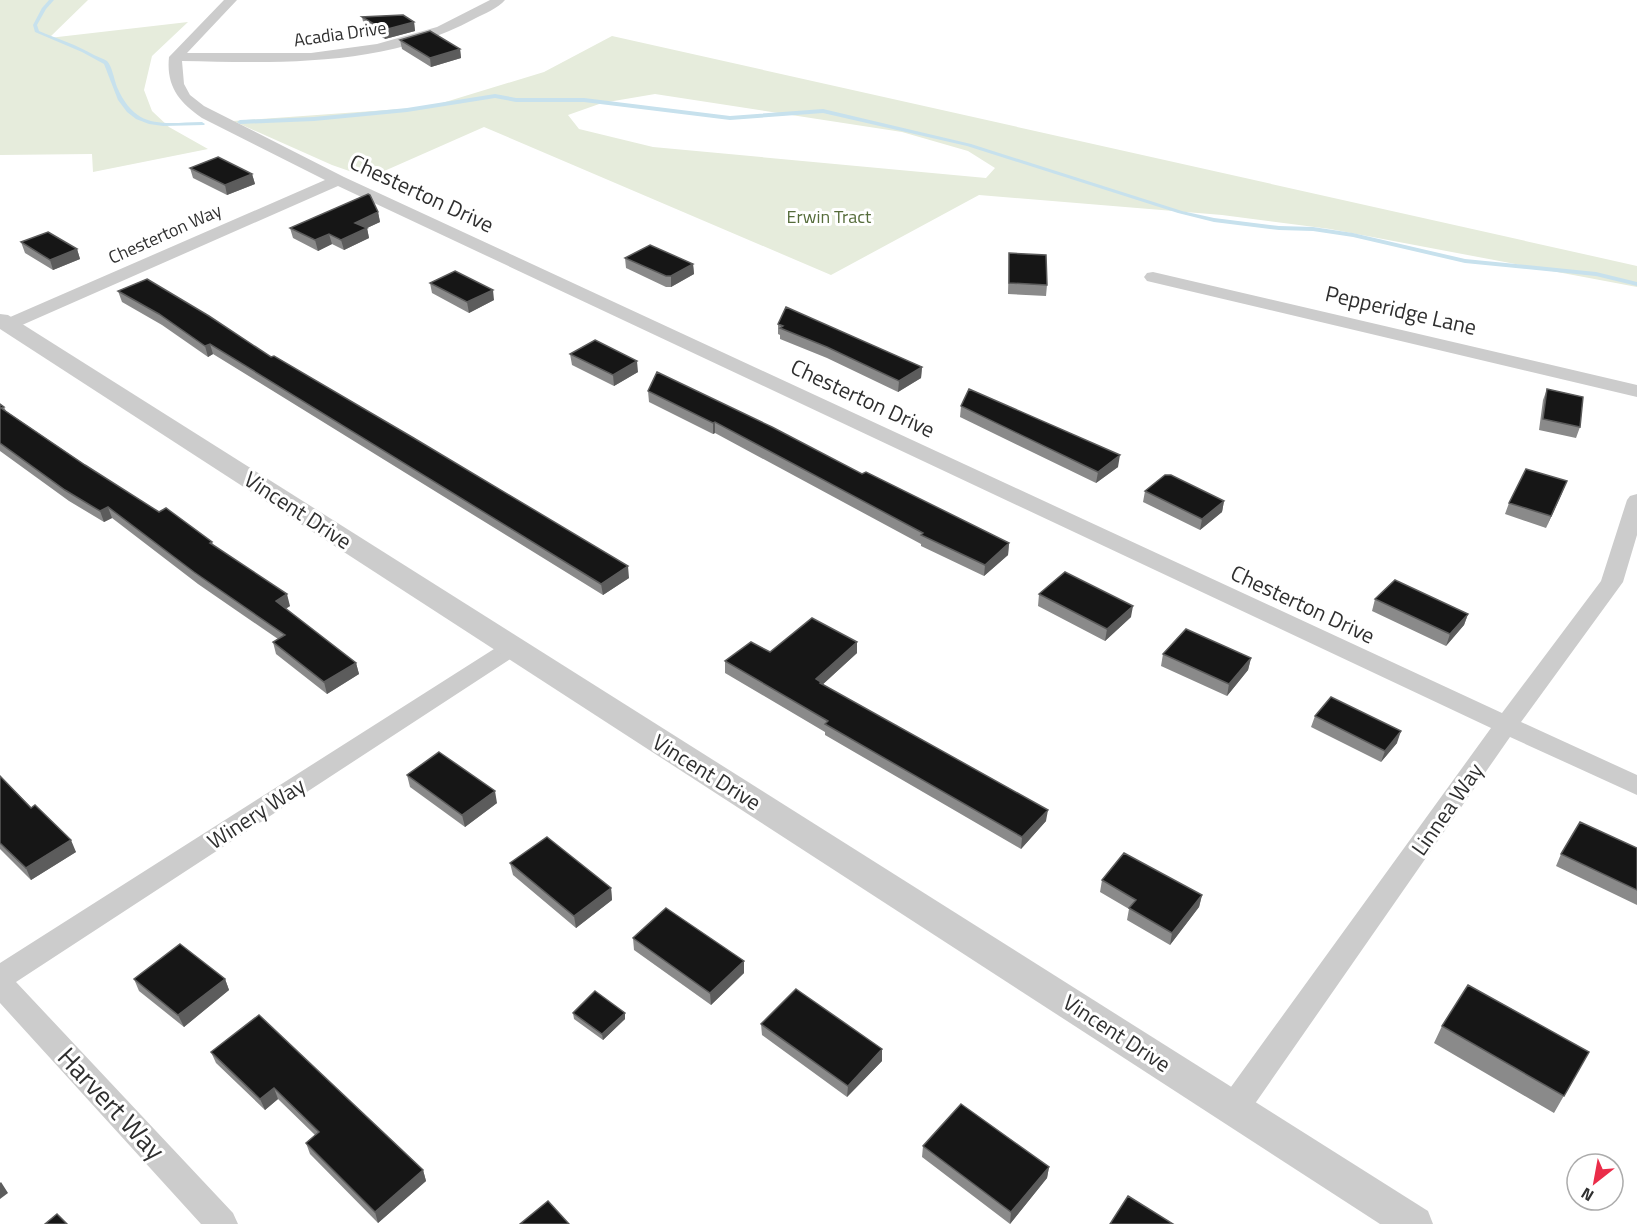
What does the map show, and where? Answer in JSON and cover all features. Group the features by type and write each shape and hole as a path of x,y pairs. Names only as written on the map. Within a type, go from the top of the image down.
{"street":[{"path":"176,57 231,0"},
{"name":"Acadia Drive","path":"176,57 283,59 364,51 443,30 499,0"},
{"name":"Chesterton Drive","path":"176,57 175,81 181,92 193,105 223,124 338,180 1637,786"},
{"name":"Chesterton Way","path":"4,322 338,180"},
{"name":"Pepperidge Lane","path":"1153,277 1637,390"},
{"name":"Vincent Drive","path":"4,322 1414,1224"},
{"name":"Linnea Way","path":"1234,1108 1506,725 1612,582 1637,500"},
{"name":"Winery Way","path":"0,978 513,648"},
{"name":"Harvert Way","path":"0,984 222,1224"}],"green space":[{"path":"0,0 88,0 49,38 188,22 152,56 144,90 152,111 169,127 208,149 93,172 92,154 0,155"},
{"name":"Erwin Tract","path":"612,36 1637,266 1637,287 1330,229 1222,215 979,195 831,275 484,127 382,172 378,181 332,165 233,121 429,107 544,72","holes":["655,94 902,132 968,151 995,168 986,178 653,147 579,129 568,115 602,103"]}],"building":[{"path":"403,15 414,22 384,30 362,17"},
{"path":"430,31 460,49 430,58 400,40"},
{"path":"218,157 252,174 225,185 190,168"},
{"path":"368,194 378,212 355,223 367,228 341,240 329,234 315,240 290,228"},
{"path":"48,232 77,249 50,260 21,242"},
{"path":"650,245 693,264 671,276 666,276 625,258"},
{"path":"1009,253 1046,255 1047,285 1009,283"},
{"path":"455,271 493,290 467,302 430,283"},
{"path":"147,279 271,357 274,356 628,566 601,584 210,344 205,346 159,314 118,291"},
{"path":"786,307 922,367 899,381 780,328 783,326 778,324"},
{"path":"595,340 637,361 613,375 570,354"},
{"path":"657,372 772,427 862,474 866,472 1009,543 985,565 921,535 923,533 715,422 648,391"},
{"path":"969,389 1120,455 1098,472 961,406"},
{"path":"1547,389 1583,397 1580,427 1543,419"},
{"path":"0,404 4,407 1,408 159,512 166,508 212,542 210,543 287,594 276,601 356,663 324,682 273,642 285,635 194,572 108,507 100,511 65,490 0,443"},
{"path":"1526,469 1567,481 1551,516 1509,503"},
{"path":"1165,475 1171,475 1224,501 1202,519 1145,491"},
{"path":"1065,572 1133,606 1107,629 1039,594"},
{"path":"1395,580 1468,614 1450,634 1375,599"},
{"path":"812,618 857,642 816,679 820,683 1048,810 1022,837 825,724 828,721 725,661 751,642 770,652"},
{"path":"1186,629 1251,658 1229,684 1163,654"},
{"path":"1331,697 1401,731 1385,751 1315,716"},
{"path":"439,752 495,791 462,815 407,775"},
{"path":"0,776 31,808 35,805 71,840 26,868 0,843"},
{"path":"1580,822 1637,848 1637,890 1561,854"},
{"path":"547,837 611,888 574,916 510,863"},
{"path":"1124,853 1202,895 1172,933 1129,908 1136,900 1102,880"},
{"path":"666,908 744,961 710,993 633,938"},
{"path":"180,944 225,979 178,1015 134,979"},
{"path":"1468,985 1589,1052 1564,1096 1442,1026"},
{"path":"796,989 882,1049 848,1086 761,1024"},
{"path":"595,991 625,1013 602,1034 573,1013"},
{"path":"259,1015 423,1170 375,1212 306,1143 319,1132 274,1088 260,1099 211,1052"},
{"path":"961,1104 1049,1167 1011,1212 923,1146"},
{"path":"1128,1196 1173,1224 1110,1224"},
{"path":"548,1201 569,1224 520,1224"},
{"path":"57,1214 67,1224 45,1224"}],"waterway":[{"path":"52,0 44,8 35,25 37,32 84,51 106,63 113,84 129,111 149,122 202,124"},
{"path":"240,122 314,119 407,110 495,96 516,100 584,100 730,118 823,111 969,145 1180,212 1214,220 1353,235 1465,261 1596,274 1637,284"}]}
